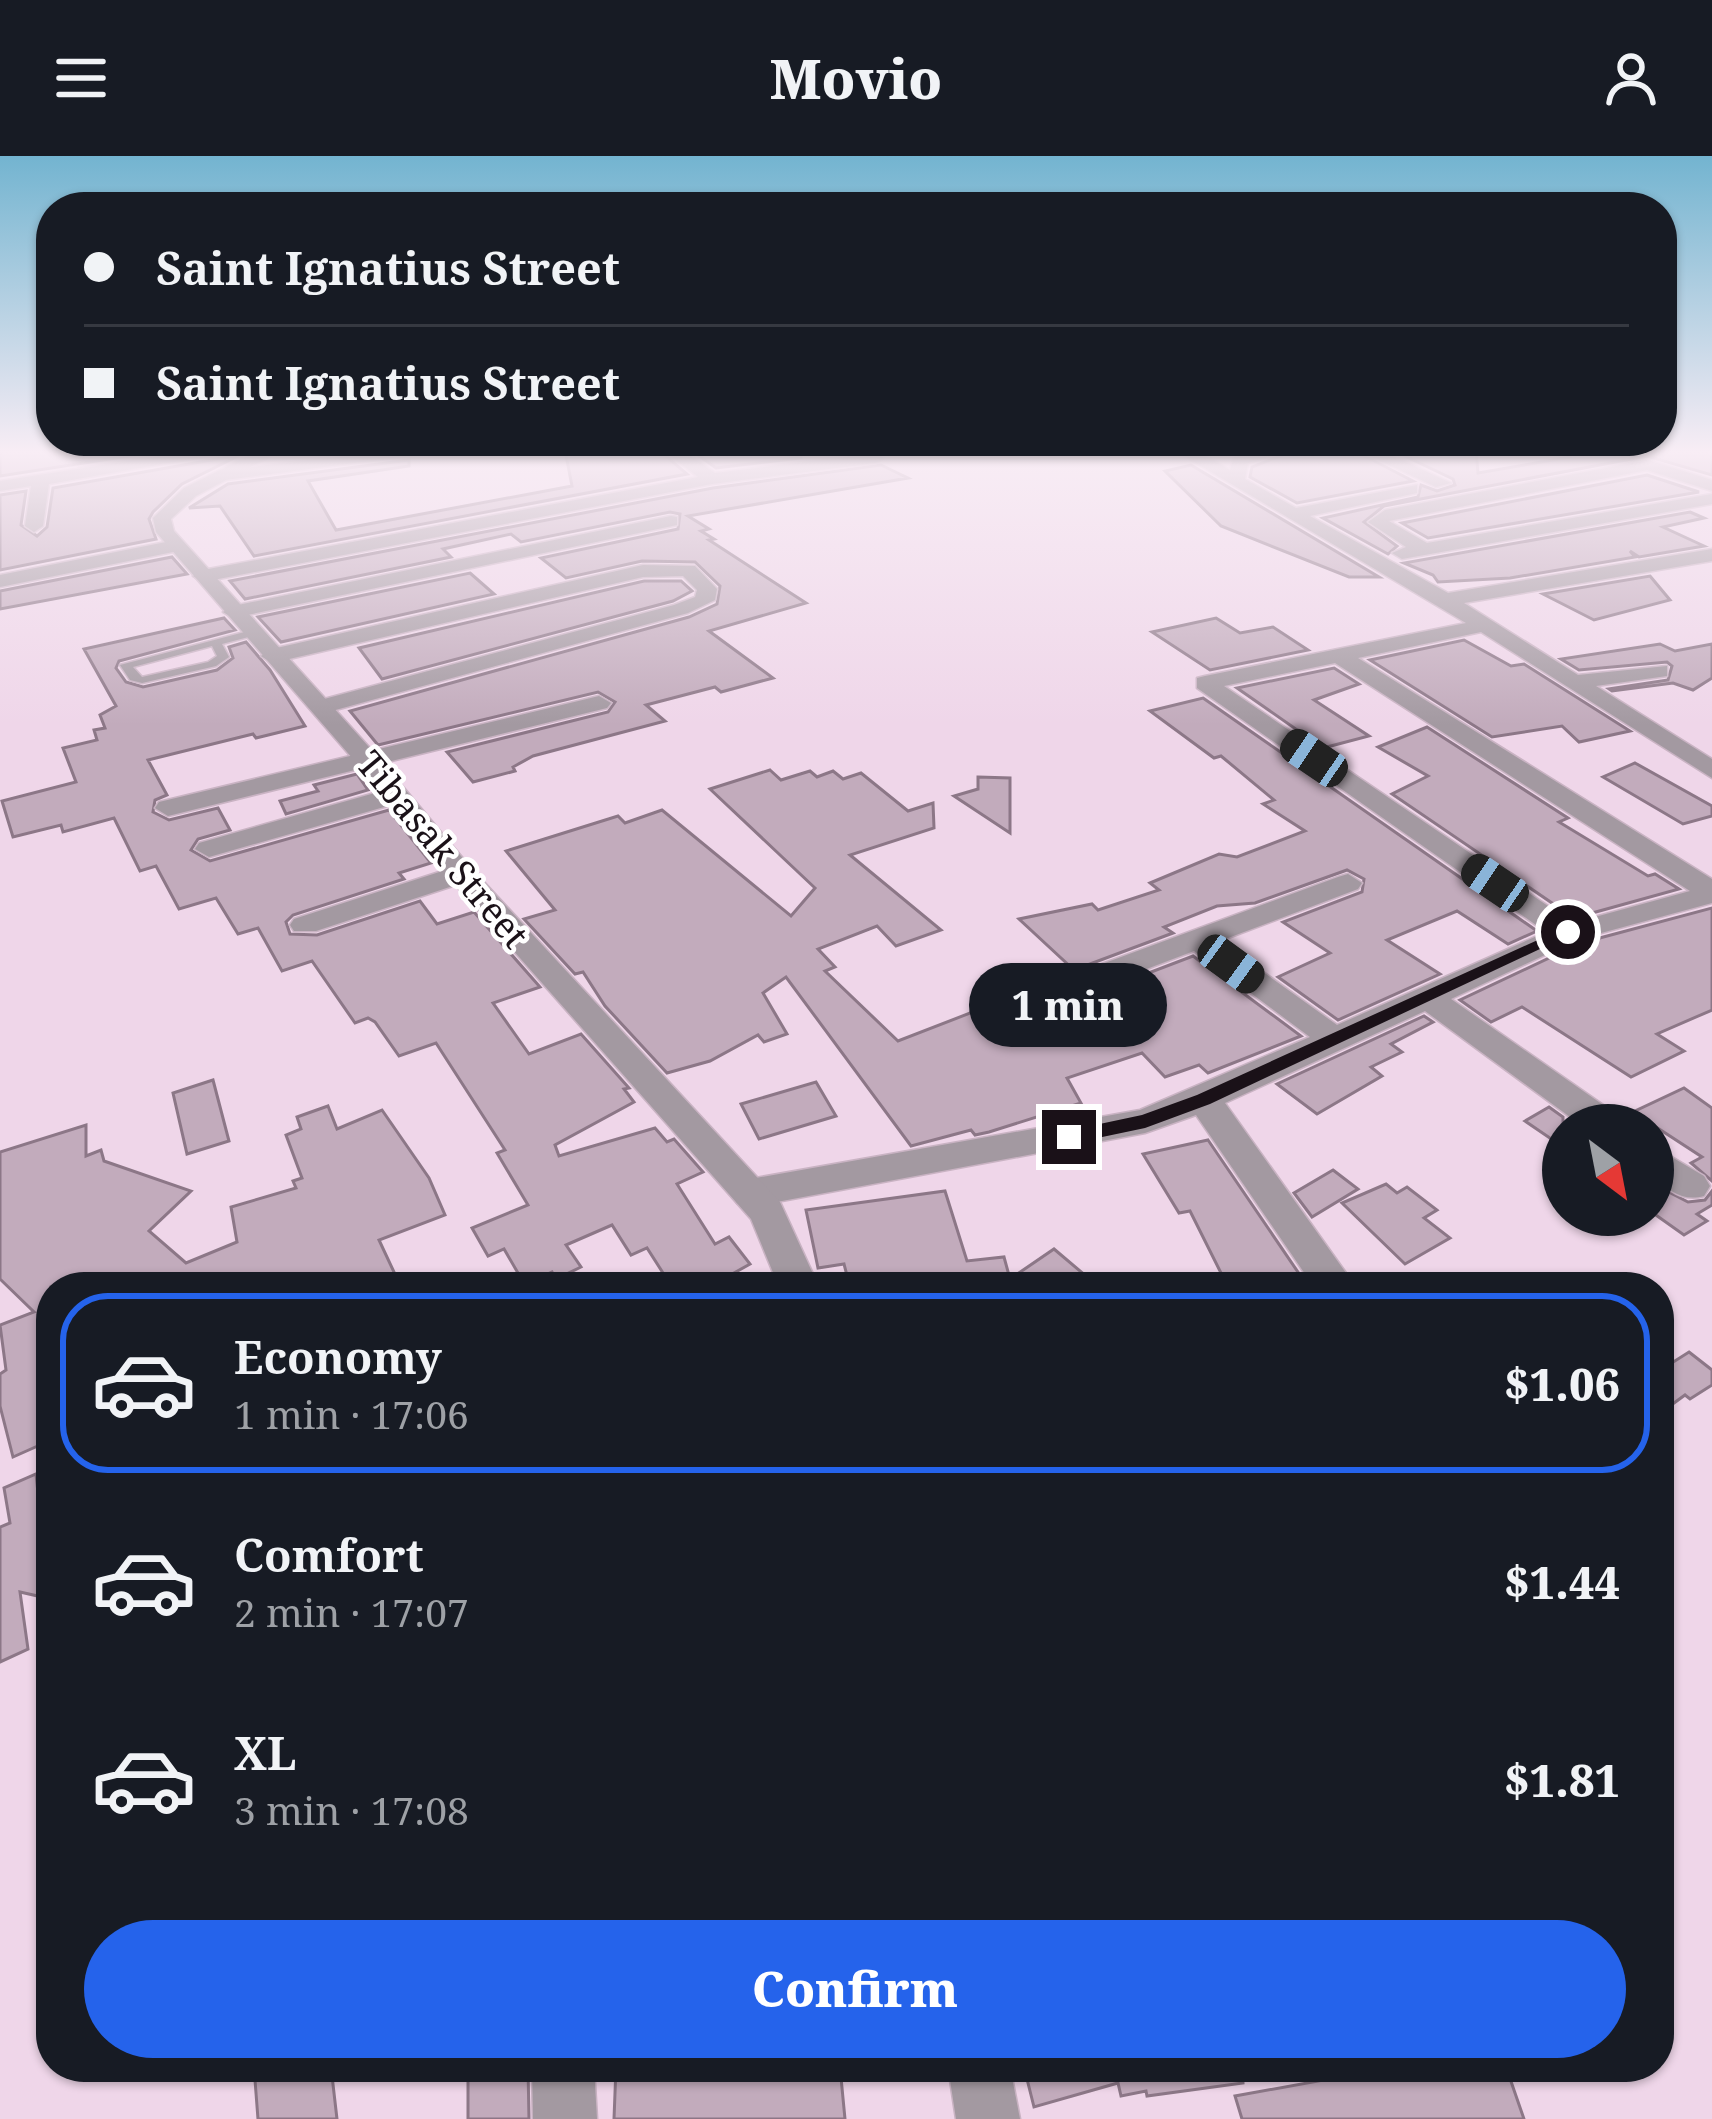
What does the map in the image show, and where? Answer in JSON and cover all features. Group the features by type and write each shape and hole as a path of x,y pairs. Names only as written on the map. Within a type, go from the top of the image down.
{"street":[{"path":"0,581 176,546 173,542"},
{"path":"203,576 380,542"},
{"path":"446,542 469,563"},
{"path":"243,622 469,563 572,542"},
{"path":"1346,542 1712,770"},
{"path":"1412,542 1424,549"},
{"path":"1376,559 1467,542"},
{"name":"Tibasak Street","path":"176,546 321,706 461,874 749,1193 782,1238 794,1272"},
{"path":"1445,600 1712,555"},
{"path":"272,656 643,571 681,568 707,589 705,600 681,609 321,706"},
{"path":"1485,625 1205,683 1568,932"},
{"path":"1336,654 1712,893"},
{"path":"1574,682 1659,671"},
{"path":"169,808 599,704"},
{"path":"209,848 396,795"},
{"path":"304,925 461,874"},
{"path":"1066,988 1348,883"},
{"path":"749,1193 1145,1121 1203,1100 1568,932 1712,893"},
{"path":"1197,939 1333,1038"},
{"path":"1424,995 1577,1104"},
{"path":"1203,1100 1325,1272"},
{"path":"1674,1174 1691,1186"},
{"path":"564,2082 565,2119"},
{"path":"982,2082 988,2119"}],"lane":[{"path":"215,642 223,657 212,664 142,680 134,678 126,664 215,642 243,622"}],"building":[{"path":"0,542 143,542 0,570"},
{"path":"244,542 330,542 254,556"},
{"path":"435,542 477,542 443,549 451,557 245,599 230,581"},
{"path":"618,542 711,542 806,603 709,631 773,678 646,705 665,721 533,756 513,767 515,771 473,782 447,752 608,712 615,702 598,692 378,745 350,711 689,617 717,604 720,586 695,562 642,561 566,578 541,558"},
{"path":"1260,542 1320,542 1379,577 1349,577"},
{"path":"1366,542 1391,542 1397,546 1388,554"},
{"path":"1524,542 1695,542 1704,546 1639,557 1630,551 1635,557 1510,578 1438,582 1433,575 1404,563"},
{"path":"172,557 187,574 0,609 0,591"},
{"path":"470,573 494,594 281,642 258,617"},
{"path":"1650,576 1670,600 1594,620 1543,594"},
{"path":"644,581 681,581 692,591 673,601 382,679 359,648"},
{"path":"224,618 235,630 119,661 116,668 126,682 143,687 217,670 233,658 229,647 246,642 305,726 148,760 167,795 155,800 153,812 169,820 218,808 230,830 198,839 191,850 210,861 389,810 431,863 399,873 404,879 293,915 286,922 290,934 317,935 420,901 437,924 474,912 540,987 493,1003 529,1054 581,1034 629,1088 624,1089 634,1102 555,1145 559,1156 655,1128 667,1142 674,1139 703,1172 677,1184 715,1244 729,1237 750,1264 736,1272 662,1272 647,1248 631,1255 612,1225 566,1245 581,1267 571,1272 517,1272 504,1249 488,1256 472,1228 528,1205 497,1153 505,1150 436,1043 399,1056 375,1022 368,1018 355,1023 312,961 282,971 258,928 238,934 216,898 179,909 156,866 140,871 114,818 63,832 61,825 13,837 2,801 76,782 63,748 97,740 94,730 105,728 100,715 116,706 84,649"},
{"path":"1216,618 1240,633 1273,627 1308,650 1210,670 1152,632"},
{"path":"1464,640 1511,666 1524,664 1630,731 1579,742 1562,726 1492,737 1370,660"},
{"path":"1660,644 1675,651 1712,644 1712,678 1693,690 1673,683 1612,691 1609,689 1668,680 1672,666 1667,662 1579,670 1561,659"},
{"path":"1334,668 1359,684 1314,700 1369,736 1323,748 1237,688"},
{"path":"1203,698 1537,931 1508,944 1457,911 1387,940 1440,974 1338,1020 1278,977 1330,953 1283,922 1362,892 1364,879 1347,870 1255,903 1217,906 1164,927 1173,933 1074,970 1019,919 1092,904 1098,910 1159,890 1150,883 1219,854 1237,857 1305,831 1263,804 1274,800 1221,756 1214,758 1150,711"},
{"path":"1427,727 1568,818 1559,822 1648,876 1655,874 1679,889 1574,918 1392,794 1428,776 1378,747"},
{"path":"1635,763 1712,806 1712,816 1683,824 1603,777"},
{"path":"770,770 781,780 810,771 817,777 833,771 843,779 861,773 908,811 933,803 934,828 850,855 941,930 896,946 877,926 818,949 835,967 825,971 898,1041 1050,982 1046,988 1052,998 1078,1000 1193,956 1301,1036 1208,1073 1199,1065 1165,1077 1142,1053 1067,1078 1081,1103 989,1132 975,1135 971,1130 911,1146 786,977 763,993 787,1034 764,1042 758,1035 710,1061 667,1073 605,1006 583,972 575,974 524,919 555,910 506,851 618,816 625,823 662,810 791,916 815,888 710,789"},
{"path":"357,774 368,790 286,814 280,801 318,791 314,785"},
{"path":"978,777 1010,778 1010,833 954,796 978,789"},
{"path":"1712,908 1712,1010 1657,1034 1684,1051 1631,1077 1522,1007 1491,1022 1460,1000 1581,943"},
{"path":"1424,1016 1433,1022 1391,1044 1402,1052 1371,1067 1382,1076 1317,1114 1277,1084"},
{"path":"213,1080 229,1141 187,1154 173,1093"},
{"path":"816,1082 836,1116 759,1139 741,1104"},
{"path":"1684,1088 1712,1108 1712,1181 1691,1163 1702,1157 1674,1139 1674,1104 1650,1104"},
{"path":"328,1106 337,1129 382,1110 429,1178 445,1215 379,1240 394,1272 36,1272 36,1447 13,1457 0,1406 0,1374 6,1370 0,1325 34,1312 0,1279 0,1152 86,1125 86,1156 101,1150 104,1161 191,1191 149,1231 186,1263 237,1242 231,1207 296,1188 293,1181 302,1178 286,1135 301,1129 297,1117"},
{"path":"1542,1111 1542,1133 1525,1121"},
{"path":"1208,1140 1298,1272 1220,1272 1190,1211 1179,1213 1143,1154"},
{"path":"1333,1170 1358,1189 1312,1217 1294,1193"},
{"path":"1386,1184 1397,1193 1407,1187 1437,1210 1424,1218 1450,1238 1405,1264 1342,1203"},
{"path":"945,1191 967,1261 1004,1257 1008,1272 846,1272 844,1264 818,1268 806,1210"},
{"path":"1712,1191 1712,1205 1697,1214 1707,1221 1684,1235 1674,1228 1674,1195 1688,1202 1705,1200"},
{"path":"1054,1249 1081,1272 1020,1272"},
{"path":"1689,1352 1712,1370 1712,1385 1674,1403 1674,1362"},
{"path":"36,1474 36,1596 20,1592 28,1649 0,1662 0,1527 10,1523 4,1488"},
{"path":"255,2082 333,2082 337,2119 258,2119"},
{"path":"468,2082 528,2082 529,2119 468,2119"},
{"path":"615,2082 841,2082 845,2119 614,2119"},
{"path":"1028,2082 1243,2082 1147,2096 1146,2091 1121,2096 1118,2083 1034,2107"},
{"path":"1312,2082 1511,2082 1524,2119 1242,2119 1235,2096"}],"route":[{"path":"1069,1137 1145,1121 1203,1100 1568,932"}]}
